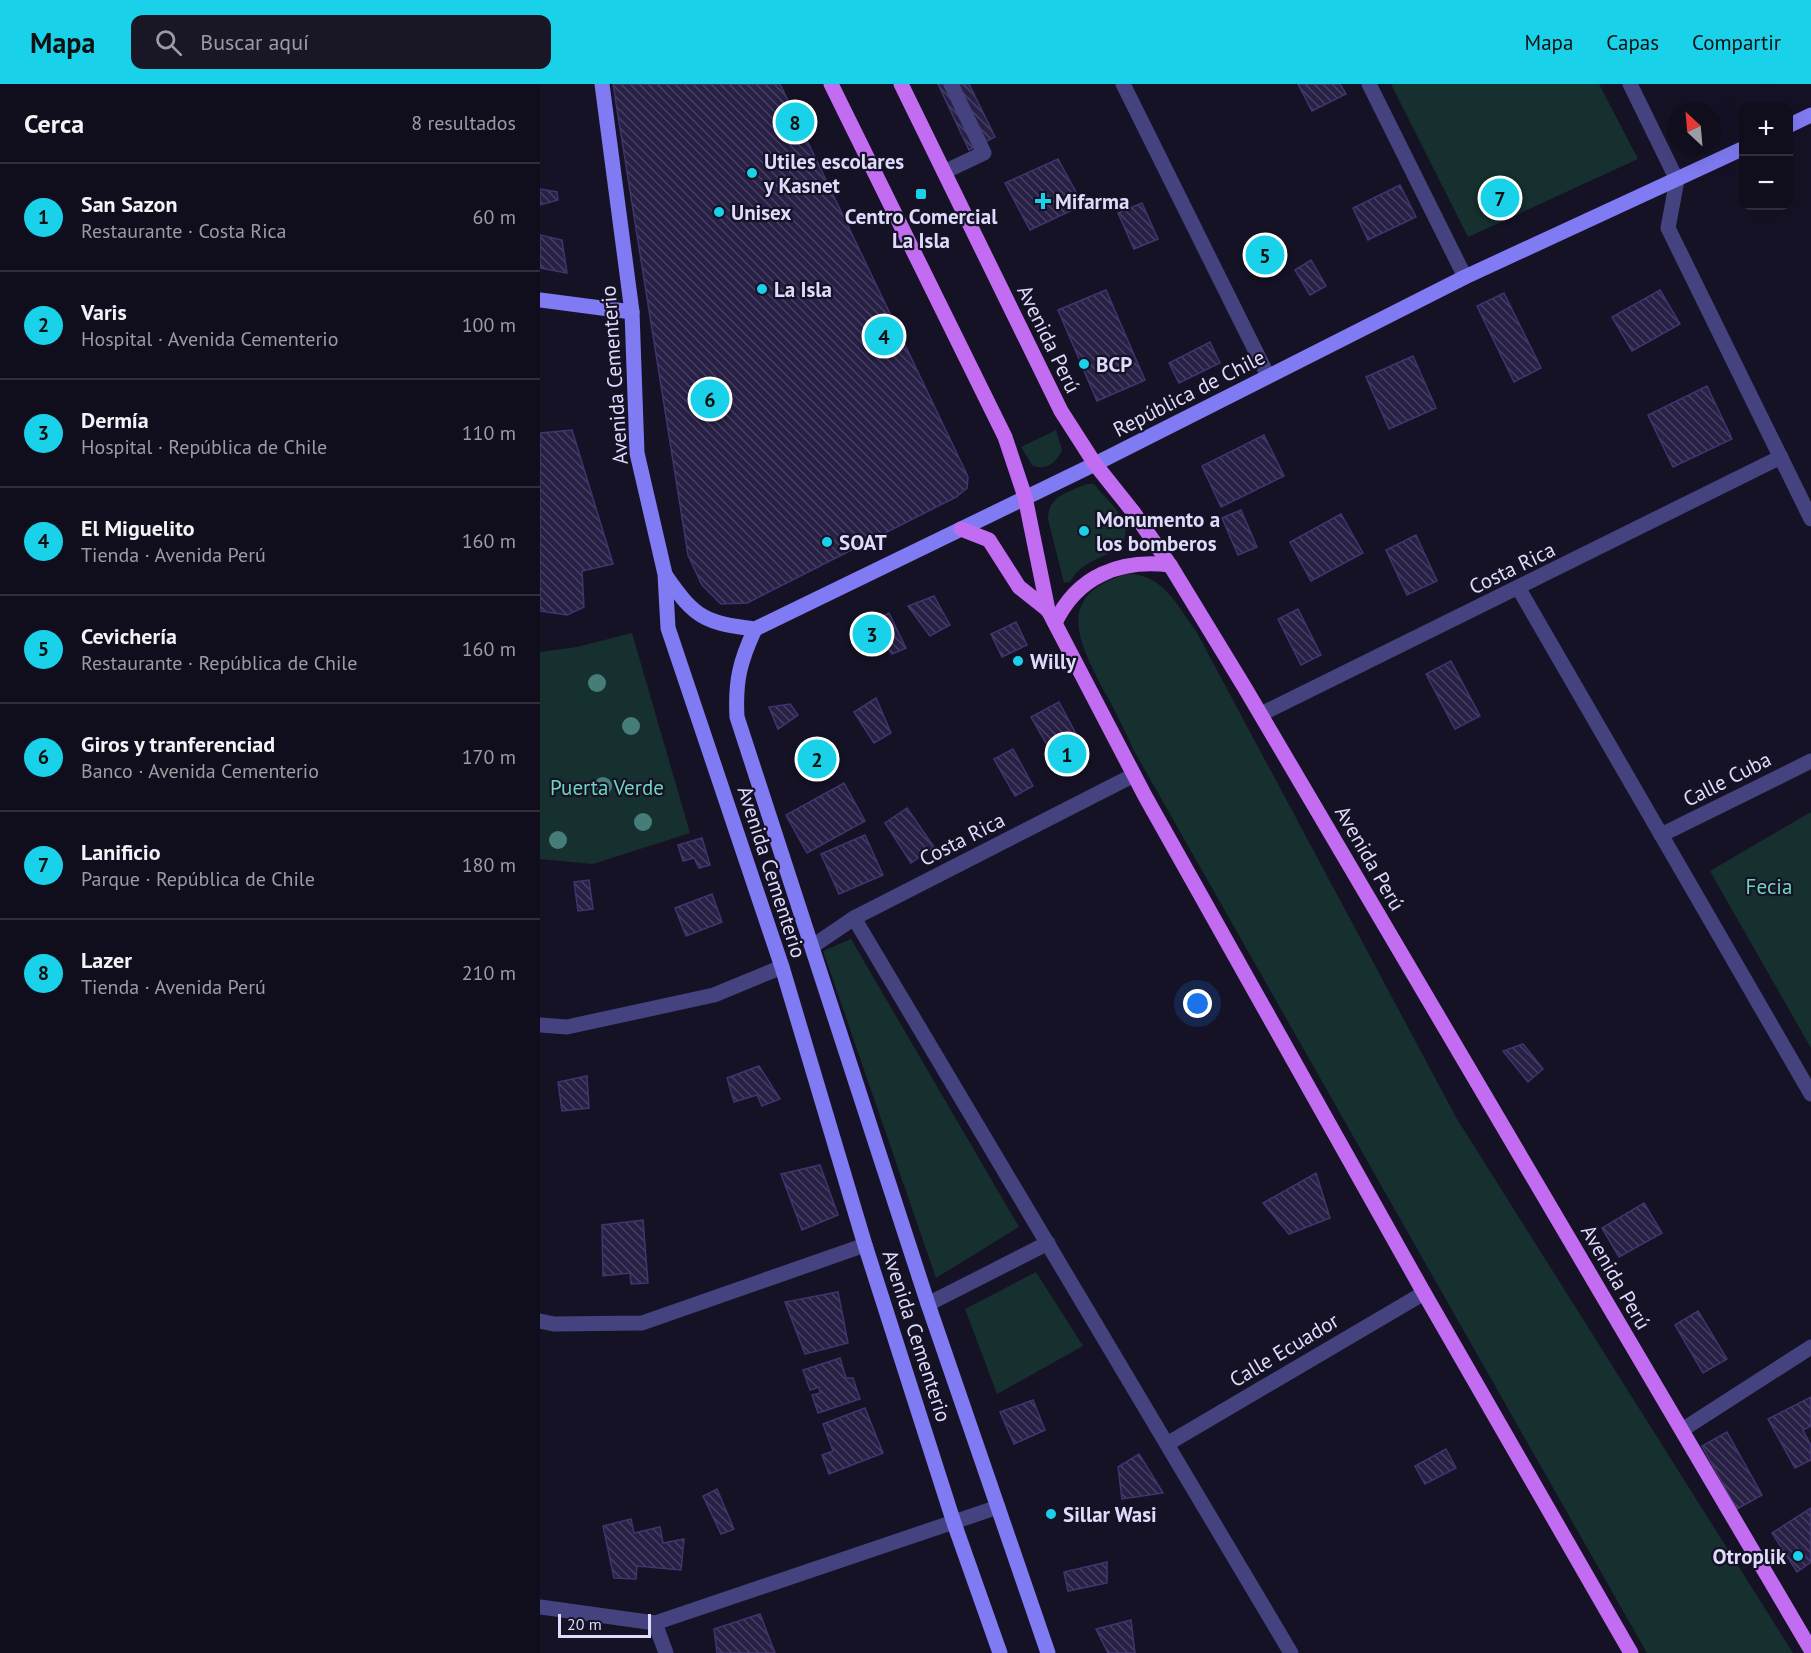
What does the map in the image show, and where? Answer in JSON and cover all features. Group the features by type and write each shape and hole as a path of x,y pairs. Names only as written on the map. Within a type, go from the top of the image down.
{"main road":[{"name":"Avenida Cementerio","path":"603,84 632,312 637,453 665,574 668,628 782,966 865,1245 954,1523 1000,1653"},
{"path":"831,84 1005,437 1025,497 1052,616 1134,775 1424,1293 1631,1653"},
{"name":"Avenida Perú","path":"901,84 1061,411 1095,464 1134,513 1170,565 1261,714 1811,1650"},
{"path":"1793,124 1811,115"},
{"name":"República de Chile","path":"755,629 1095,464 1465,277 1739,150"},
{"path":"540,300 632,312"},
{"path":"961,529 989,540 1019,586 1052,616"},
{"path":"1052,616 1080,587 1100,573 1122,565 1146,562 1170,565"},
{"path":"665,574 686,605 710,620 718,624 755,629"},
{"name":"Avenida Cementerio","path":"755,629 741,657 735,688 737,717 928,1304 1048,1653"}],"street":[{"path":"944,172 984,153 951,84"},
{"path":"1123,84 1269,376"},
{"path":"1369,84 1465,277"},
{"path":"1630,84 1677,180 1668,228 1811,519"},
{"name":"Costa Rica","path":"1261,714 1519,589 1781,457"},
{"path":"1519,589 1811,1094"},
{"name":"Calle Cuba","path":"1661,835 1811,760"},
{"name":"Costa Rica","path":"813,946 855,918 1134,775"},
{"path":"855,918 1291,1653"},
{"path":"540,1025 567,1027 714,994 782,966"},
{"path":"928,1304 1048,1243"},
{"path":"540,1321 554,1324 642,1323 865,1245"},
{"name":"Calle Ecuador","path":"1167,1444 1424,1293"},
{"path":"1682,1430 1811,1347"},
{"path":"540,1607 655,1623 998,1507"},
{"path":"655,1623 666,1653"}],"green space":[{"path":"1391,84 1599,84 1638,159 1468,237"},
{"path":"1056,430 1062,450 1060,454 1050,465 1037,467 1032,465 1021,447"},
{"path":"1086,484 1094,484 1117,511 1126,530 1125,538 1115,549 1083,567 1070,582 1064,583 1048,519 1049,511 1051,505 1060,496"},
{"path":"1127,574 1150,579 1168,592 1196,631 1457,1119 1793,1653 1647,1653 1133,749 1086,655 1078,622 1081,607 1089,594 1104,583"},
{"name":"Puerta Verde","path":"632,633 690,833 593,864 540,859 540,652 577,647"},
{"name":"Fecia","path":"1811,812 1811,1048 1710,871"},
{"path":"851,939 1019,1227 936,1278 823,951"},
{"path":"1036,1272 1083,1346 997,1394 965,1309"}],"building":[{"name":"La Isla","path":"613,84 780,84 968,477 967,488 956,497 747,603 721,604 702,585 688,555"},
{"path":"938,84 969,84 995,137 969,150"},
{"path":"1298,84 1340,84 1346,94 1312,111"},
{"path":"1058,159 1083,205 1030,230 1005,183"},
{"path":"1400,185 1416,217 1368,240 1353,208"},
{"path":"540,189 557,192 558,200 540,205"},
{"path":"1142,203 1158,239 1134,249 1118,213"},
{"path":"540,235 562,240 567,273 540,268"},
{"path":"1311,260 1326,286 1310,295 1295,270"},
{"path":"1106,290 1145,380 1097,401 1058,310"},
{"path":"1660,290 1680,324 1632,351 1612,317"},
{"path":"1504,293 1541,368 1514,382 1477,306"},
{"path":"1210,342 1220,363 1179,383 1169,363"},
{"path":"1413,356 1436,408 1389,429 1366,377"},
{"path":"1707,386 1732,439 1673,467 1648,415"},
{"path":"572,430 613,564 582,571 584,607 567,615 540,611 540,433"},
{"path":"1264,435 1284,476 1221,507 1202,466"},
{"path":"1241,510 1257,547 1238,555 1222,518"},
{"path":"1341,514 1363,553 1311,581 1290,542"},
{"path":"1416,535 1437,581 1407,595 1386,550"},
{"path":"934,596 950,625 930,636 908,606"},
{"path":"1298,609 1321,655 1301,665 1278,619"},
{"path":"889,613 906,648 892,654 885,645 872,655 857,631"},
{"path":"1016,622 1027,645 1002,657 991,634"},
{"path":"1451,661 1480,716 1455,729 1426,674"},
{"path":"876,698 891,733 874,743 854,712"},
{"path":"1059,702 1075,732 1046,743 1031,717"},
{"path":"790,704 798,715 778,729 769,707"},
{"path":"1013,749 1033,786 1015,796 994,759"},
{"path":"844,783 865,821 807,853 786,815"},
{"path":"907,808 934,847 911,863 885,823"},
{"path":"865,835 883,875 839,894 821,854"},
{"path":"702,838 710,865 699,868 694,858 683,861 678,845"},
{"path":"589,880 593,909 578,911 574,882"},
{"path":"712,894 722,922 686,936 675,908"},
{"path":"1523,1044 1543,1069 1528,1082 1503,1051"},
{"path":"759,1066 780,1099 762,1106 757,1095 734,1102 727,1078"},
{"path":"587,1076 589,1108 562,1111 558,1082"},
{"path":"820,1165 838,1215 802,1230 781,1174"},
{"path":"1316,1173 1330,1218 1289,1234 1263,1203"},
{"path":"1644,1203 1662,1233 1619,1257 1602,1228"},
{"path":"643,1220 648,1283 631,1284 630,1273 603,1276 602,1225"},
{"path":"838,1292 848,1343 805,1354 785,1302"},
{"path":"1698,1311 1727,1359 1703,1373 1675,1325"},
{"path":"840,1358 846,1378 853,1378 860,1399 818,1413 812,1395 820,1393 819,1387 810,1390 803,1370"},
{"path":"1811,1397 1811,1426 1803,1430 1811,1446 1811,1460 1795,1468 1768,1419"},
{"path":"1033,1400 1045,1430 1014,1444 1000,1412"},
{"path":"865,1408 883,1453 829,1474 822,1455 833,1451 823,1424"},
{"path":"1727,1432 1762,1495 1737,1509 1702,1446"},
{"path":"1446,1449 1456,1468 1425,1484 1415,1466"},
{"path":"1139,1454 1163,1493 1122,1499 1118,1467"},
{"path":"717,1489 734,1529 721,1534 703,1496"},
{"path":"1811,1508 1811,1562 1797,1572 1772,1533"},
{"path":"631,1519 634,1533 660,1527 663,1543 684,1539 681,1570 637,1566 636,1579 614,1578 603,1526"},
{"path":"1107,1562 1107,1583 1068,1591 1064,1572"},
{"path":"760,1614 775,1653 717,1653 714,1629"},
{"path":"1131,1620 1135,1653 1108,1653 1096,1629"}],"place":[{"name":"Lazer","path":"795,122"},
{"name":"Utiles escolares y Kasnet","path":"752,173"},
{"name":"Centro Comercial La Isla","path":"921,194"},
{"name":"Lanificio","path":"1500,198"},
{"name":"Mifarma","path":"1043,201"},
{"name":"Unisex","path":"719,212"},
{"name":"Cevichería","path":"1265,255"},
{"name":"La Isla","path":"762,289"},
{"name":"El Miguelito","path":"884,336"},
{"name":"BCP","path":"1084,364"},
{"name":"Giros y tranferenciad","path":"710,399"},
{"name":"Monumento a los bomberos","path":"1084,531"},
{"name":"SOAT","path":"827,542"},
{"name":"Dermía","path":"872,634"},
{"name":"Willy","path":"1018,661"},
{"name":"San Sazon","path":"1067,754"},
{"name":"Varis","path":"817,759"},
{"name":"Sillar Wasi","path":"1051,1514"},
{"name":"Otroplik","path":"1798,1556"}]}
